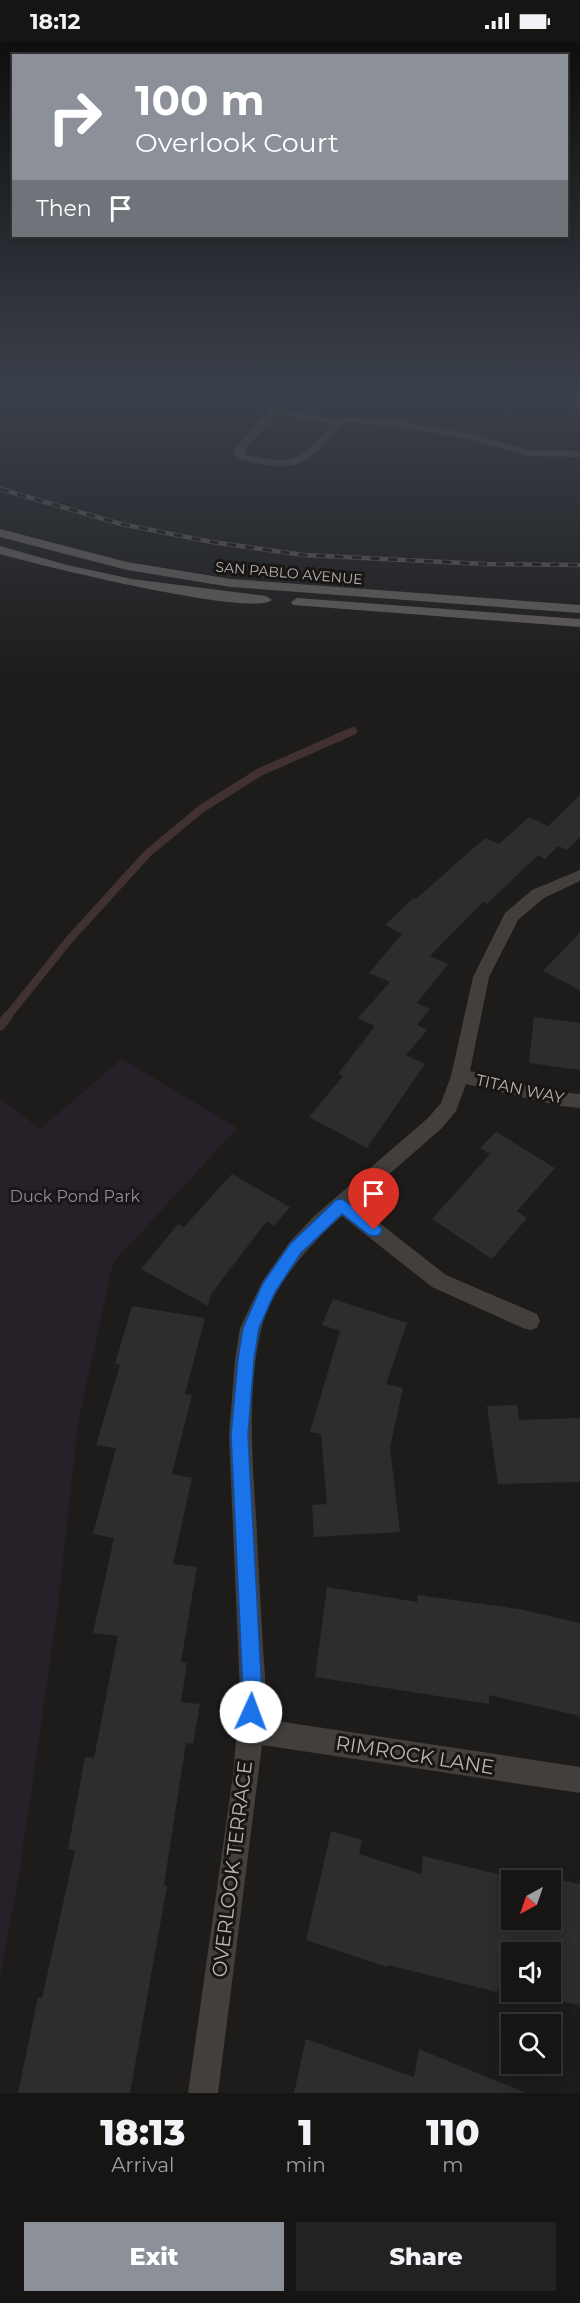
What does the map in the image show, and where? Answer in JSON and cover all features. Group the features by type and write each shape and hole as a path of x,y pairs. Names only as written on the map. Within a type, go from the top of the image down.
{"main road":[{"name":"SAN PABLO AVENUE","path":"0,533 127,566 231,584 580,609"},
{"name":"SAN PABLO AVENUE","path":"0,550 74,570 190,592 580,623"}],"street":[{"name":"OVERLOOK TERRACE","path":"203,2093 246,1775 253,1693 240,1435 246,1359 251,1328 269,1288 296,1249 435,1123 449,1106 460,1076 481,977 511,917 538,894 580,875"},
{"name":"TITAN WAY","path":"460,1076 560,1099 580,1101"},
{"path":"342,1205 439,1281 530,1321"},
{"name":"RIMROCK LANE","path":"249,1730 580,1780"}],"green space":[{"name":"Duck Pond Park","path":"122,1059 237,1128 113,1263 78,1423 57,1613 19,1875 0,1976 0,1098 40,1129"}],"building":[{"path":"580,795 580,837 567,850 558,846 545,859 538,855 487,904 483,902 430,956 448,964 417,1003 430,1009 417,1025 427,1030 406,1055 425,1064 367,1148 309,1117 343,1076 338,1074 375,1026 358,1018 390,982 369,973 402,934 385,925 413,898 416,899 485,838 499,844 529,817 548,826"},
{"path":"580,933 580,990 543,971"},
{"path":"534,1017 580,1023 580,1070 529,1063"},
{"path":"496,1132 555,1168 517,1211 527,1218 492,1259 432,1219 490,1154 480,1148"},
{"path":"232,1174 290,1207 274,1226 267,1221 211,1294 208,1306 141,1269 178,1224 184,1227"},
{"path":"333,1299 407,1323 386,1384 403,1388 390,1447 400,1532 314,1537 312,1505 327,1504 321,1434 310,1432 340,1331 322,1325"},
{"path":"132,1306 205,1318 185,1394 192,1395 172,1474 192,1478 173,1564 197,1567 181,1662 187,1663 181,1702 200,1704 193,1744 186,1743 164,1885 167,1886 130,2093 18,2093 38,1997 42,1998 75,1850 68,1849 85,1757 94,1758 118,1636 93,1633 114,1538 93,1534 116,1448 96,1445 120,1365 115,1364"},
{"path":"517,1405 519,1420 580,1418 580,1482 498,1484 487,1406"},
{"path":"327,1587 417,1602 418,1595 519,1609 580,1623 580,1716 489,1695 489,1704 315,1677"},
{"path":"331,1831 362,1840 359,1854 421,1874 423,1856 501,1875 501,1930 561,1930 561,1880 580,1884 580,2005 561,2001 561,1942 501,1942 501,1990 497,1989 497,1992 388,1965 387,1967 306,1940"},
{"path":"306,2039 414,2077 419,2049 526,2093 294,2093"}],"waterway":[{"path":"7,1017 69,940 147,854 201,809 260,772 353,731"},
{"path":"0,1026 8,1016"}],"railway":[{"path":"0,489 121,524 212,542 304,555 485,564 580,565"}],"route":[{"path":"251,1712 253,1693 240,1435 246,1359 251,1328 269,1288 296,1249 320,1223 342,1205 374,1230"}]}
